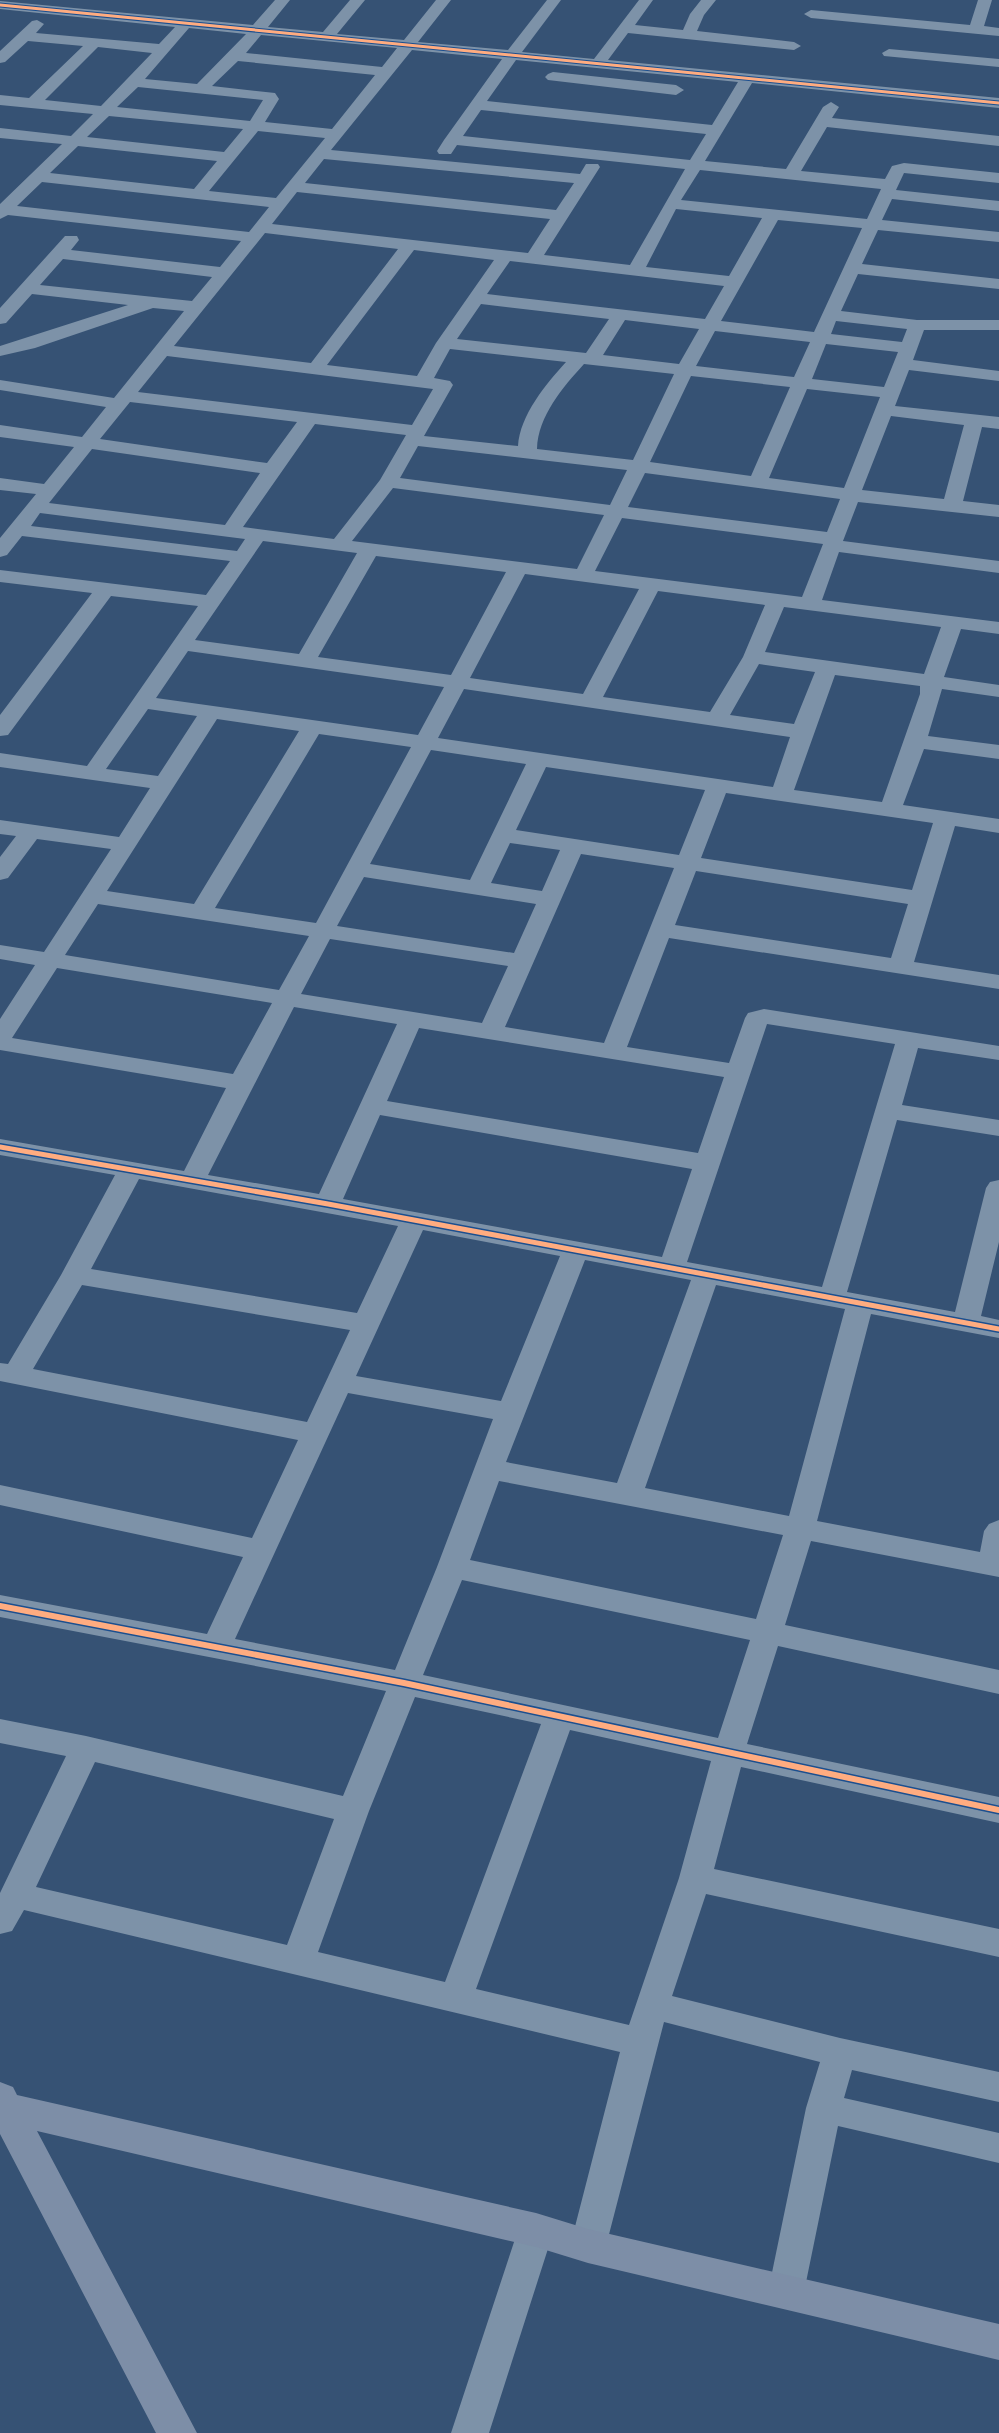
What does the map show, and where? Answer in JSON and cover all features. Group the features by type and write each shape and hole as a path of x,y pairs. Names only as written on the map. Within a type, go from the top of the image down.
{"main road":[{"path":"2,2104 536,2230 588,2246 999,2342"},
{"path":"2,2104 177,2433"}],"street":[{"path":"65,40 108,0"},
{"path":"201,88 235,56 283,0"},
{"path":"327,37 358,0"},
{"path":"6,540 36,507 444,0"},
{"path":"436,164 512,55 554,0"},
{"path":"598,63 646,0"},
{"path":"692,0 708,1"},
{"path":"773,80 819,0"},
{"path":"976,30 985,0"},
{"path":"688,34 697,14 708,1"},
{"path":"0,5 999,102"},
{"path":"0,59 53,10"},
{"path":"810,14 999,32"},
{"path":"1,211 39,177 134,82 161,49 186,23"},
{"path":"875,90 889,52 903,23"},
{"path":"624,28 794,46"},
{"path":"24,36 161,49"},
{"path":"33,103 94,43"},
{"path":"889,52 999,63"},
{"path":"235,56 386,72"},
{"path":"604,82 617,65"},
{"path":"553,77 676,90"},
{"path":"636,271 671,204 748,78"},
{"path":"134,82 270,96 271,99 255,125 198,194"},
{"path":"791,175 842,87"},
{"path":"0,100 336,134"},
{"path":"478,105 716,130"},
{"path":"823,122 999,142"},
{"path":"0,133 228,157"},
{"path":"452,140 791,175 890,190 992,205 998,176 898,169 890,190 830,315 758,482"},
{"path":"320,154 584,179"},
{"path":"533,259 600,155"},
{"path":"39,177 280,203"},
{"path":"293,187 560,215"},
{"path":"139,225 168,191"},
{"path":"671,204 999,237"},
{"path":"1,211 139,225 410,244 735,282"},
{"path":"583,576 639,466 684,371 772,215"},
{"path":"0,319 14,296 59,254 90,219"},
{"path":"316,368 410,244"},
{"path":"59,254 224,273"},
{"path":"423,382 445,343 506,255"},
{"path":"853,268 999,284"},
{"path":"14,296 196,307"},
{"path":"476,298 821,338 999,376"},
{"path":"0,351 29,344 152,303"},
{"path":"527,453 526,442 530,430 564,375 585,360 620,315"},
{"path":"830,315 917,325 997,320"},
{"path":"810,604 832,542 917,325"},
{"path":"445,343 801,384 999,423"},
{"path":"0,369 29,344"},
{"path":"162,350 316,368 444,386 388,482 338,546"},
{"path":"0,385 122,400 310,418 527,453 639,466 851,495 999,511"},
{"path":"231,530 272,469 310,418"},
{"path":"952,505 975,419"},
{"path":"0,431 272,469"},
{"path":"388,482 616,511 999,567"},
{"path":"0,484 49,490"},
{"path":"36,507 999,628"},
{"path":"92,774 258,534"},
{"path":"6,540 242,558"},
{"path":"305,661 369,550"},
{"path":"192,1180 241,1083 518,569"},
{"path":"0,576 211,602"},
{"path":"590,701 652,584"},
{"path":"0,730 106,589"},
{"path":"717,719 753,657 777,600"},
{"path":"890,810 916,741 931,694 931,683 953,622"},
{"path":"181,644 802,732"},
{"path":"753,657 999,692"},
{"path":"782,794 802,732 827,668"},
{"path":"142,702 999,826"},
{"path":"211,712 1,1035 241,1083"},
{"path":"200,912 312,726"},
{"path":"916,741 999,752"},
{"path":"477,888 539,759"},
{"path":"0,760 165,784"},
{"path":"614,1052 686,862 718,785"},
{"path":"901,966 946,818"},
{"path":"0,828 124,844"},
{"path":"0,873 30,832"},
{"path":"504,835 922,899"},
{"path":"490,1032 574,845"},
{"path":"357,869 550,899"},
{"path":"92,896 522,961"},
{"path":"660,930 999,982"},
{"path":"0,952 738,1072"},
{"path":"672,1266 756,1020 761,1016 999,1053"},
{"path":"328,1204 411,1019"},
{"path":"588,2246 640,2042 694,1878 729,1752 800,1529 886,1110 908,1040"},
{"path":"372,1106 706,1163"},
{"path":"886,1110 999,1128"},
{"path":"3,1153 192,1180 672,1266 999,1328"},
{"path":"131,1170 74,1274 8,1374 315,1433"},
{"path":"966,1322 999,1188"},
{"path":"216,1648 364,1323 414,1220"},
{"path":"298,1961 352,1811 452,1567 510,1412 576,1249"},
{"path":"74,1274 364,1323"},
{"path":"628,1494 707,1274"},
{"path":"338,1382 510,1412"},
{"path":"489,1469 995,1565 999,1531"},
{"path":"0,1494 260,1550"},
{"path":"452,1567 999,1682"},
{"path":"0,1606 404,1683 999,1810"},
{"path":"456,1997 560,1716"},
{"path":"0,1731 86,1748 352,1811"},
{"path":"86,1748 8,1908 298,1961 640,2042"},
{"path":"694,1878 999,1942"},
{"path":"651,2005 840,2053 999,2087"},
{"path":"786,2292 824,2108 840,2053"},
{"path":"824,2108 999,2148"},
{"path":"470,2433 536,2230"}],"cycle path":[{"path":"0,5 999,103"},
{"path":"0,1147 328,1204 999,1329"},
{"path":"0,1606 404,1683 999,1810"}]}
